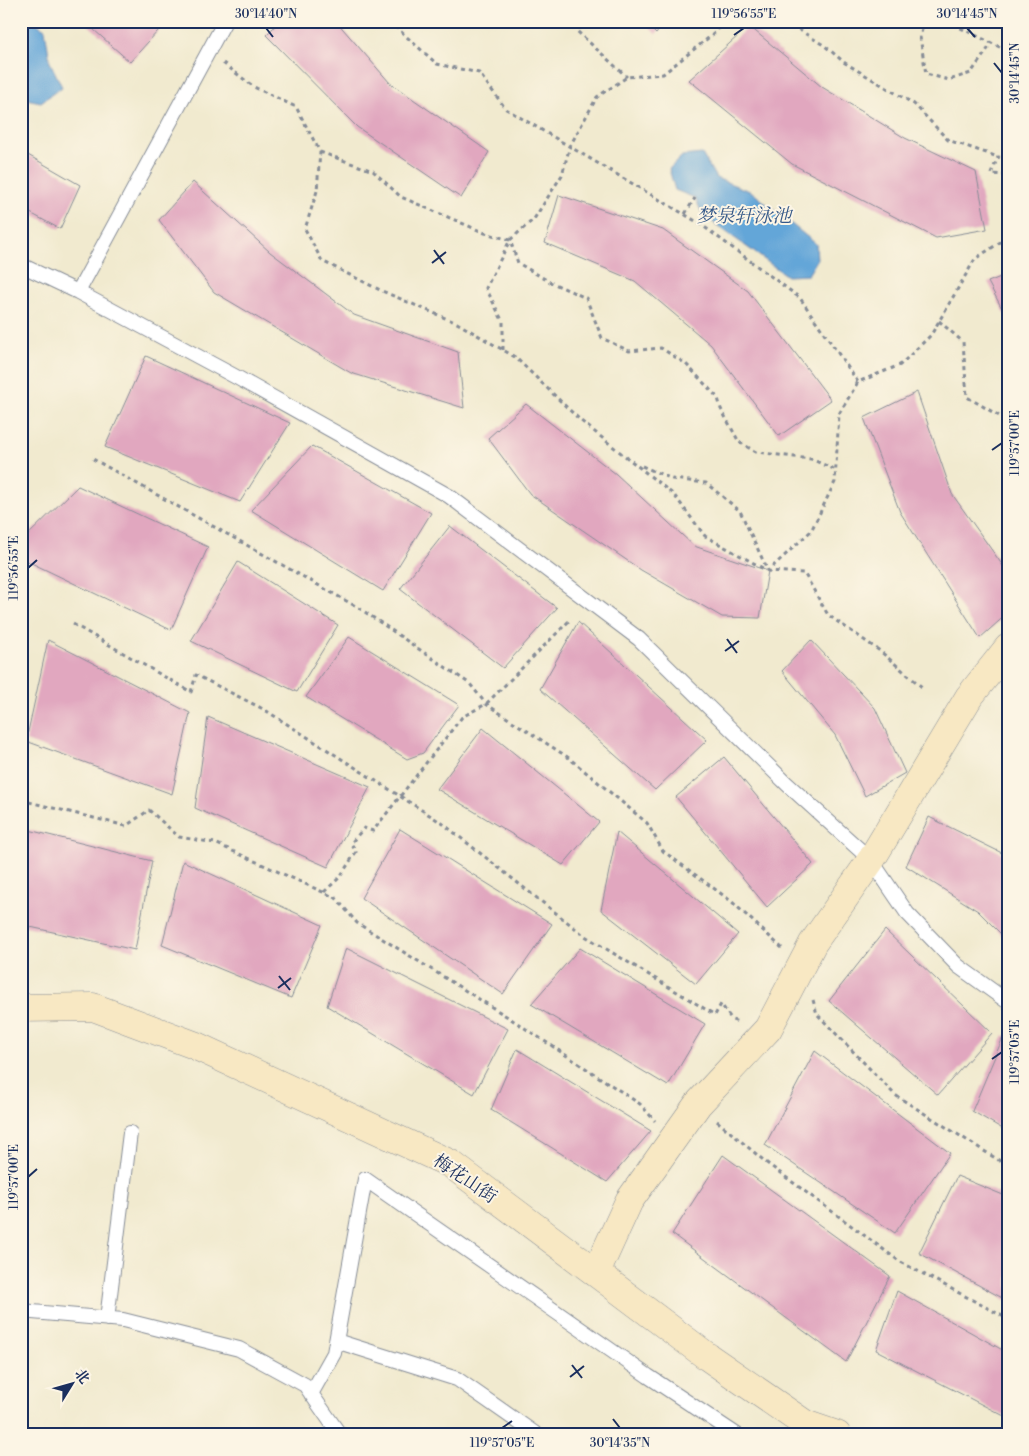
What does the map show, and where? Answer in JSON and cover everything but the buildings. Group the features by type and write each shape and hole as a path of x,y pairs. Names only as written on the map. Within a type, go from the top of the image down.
{"street":[{"path":"596,1273 630,1201 698,1104 764,1032 813,943 871,860 969,697 1008,648"},
{"name":"梅花山街","path":"21,1008 93,1007 194,1044 451,1164 708,1357 805,1424 837,1435"}],"lane":[{"path":"78,292 225,21"},
{"path":"21,265 78,292 449,496 639,638 787,784 871,860 907,913 952,960 1008,1002"},
{"path":"107,1319 130,1133"},
{"path":"311,1394 334,1353 365,1179 648,1376 737,1435"},
{"path":"21,1311 123,1320 239,1349 305,1385 340,1435"},
{"path":"336,1342 457,1379 537,1435"}],"path":[{"path":"389,21 437,64 479,73 506,109 685,214 729,244 800,298 858,382"},
{"path":"566,21 627,77"},
{"path":"503,350 504,322 486,288 510,240 534,219 562,175 570,146 597,97 627,77 663,74 717,31 720,21"},
{"path":"785,21 824,46 845,63 914,104 948,140 998,157 1008,158"},
{"path":"924,21 920,37 926,74 949,80 971,73 992,44"},
{"path":"946,21 1008,51"},
{"path":"208,52 254,87 296,107 320,152 317,191 305,229 322,261 382,291 457,323 515,357 581,421 639,465 674,495 705,536 768,571 804,573 828,615 880,651 922,687"},
{"path":"320,152 373,171 400,197 485,233 510,240"},
{"path":"998,157 991,174 1008,175"},
{"path":"685,214 695,198"},
{"path":"768,571 811,531 835,482 839,414 858,382 900,365 931,335 975,259 1008,236"},
{"path":"510,240 518,263 550,282 586,298 602,338 629,351 661,348 686,364 718,398 721,409 740,442 756,452 811,459 836,470"},
{"path":"939,321 963,342 967,398 1008,421"},
{"path":"93,459 359,608 470,684 486,704 569,758 647,823 663,852 731,901 780,947 802,963 817,1014 895,1095 1008,1166"},
{"path":"639,465 672,478 706,483 740,511 768,571"},
{"path":"324,892 340,877 356,852 351,843 364,828 373,831 462,717 486,704 569,621"},
{"path":"73,624 191,692 196,675 265,710 442,823 585,936 699,1007 715,1015 720,1004 732,1020 764,1032"},
{"path":"21,800 126,826 150,810 179,837 215,843 336,898 357,923 511,1018 640,1104 661,1129 670,1144"},
{"path":"698,1104 768,1164 899,1261 1008,1319"}],"water":[{"path":"21,21 32,21 45,29 50,62 62,87 41,102 21,98"},
{"name":"梦泉轩泳池","path":"702,154 716,178 752,192 816,244 817,260 808,275 787,276 703,215 695,198 675,190 669,169 682,156"}]}
